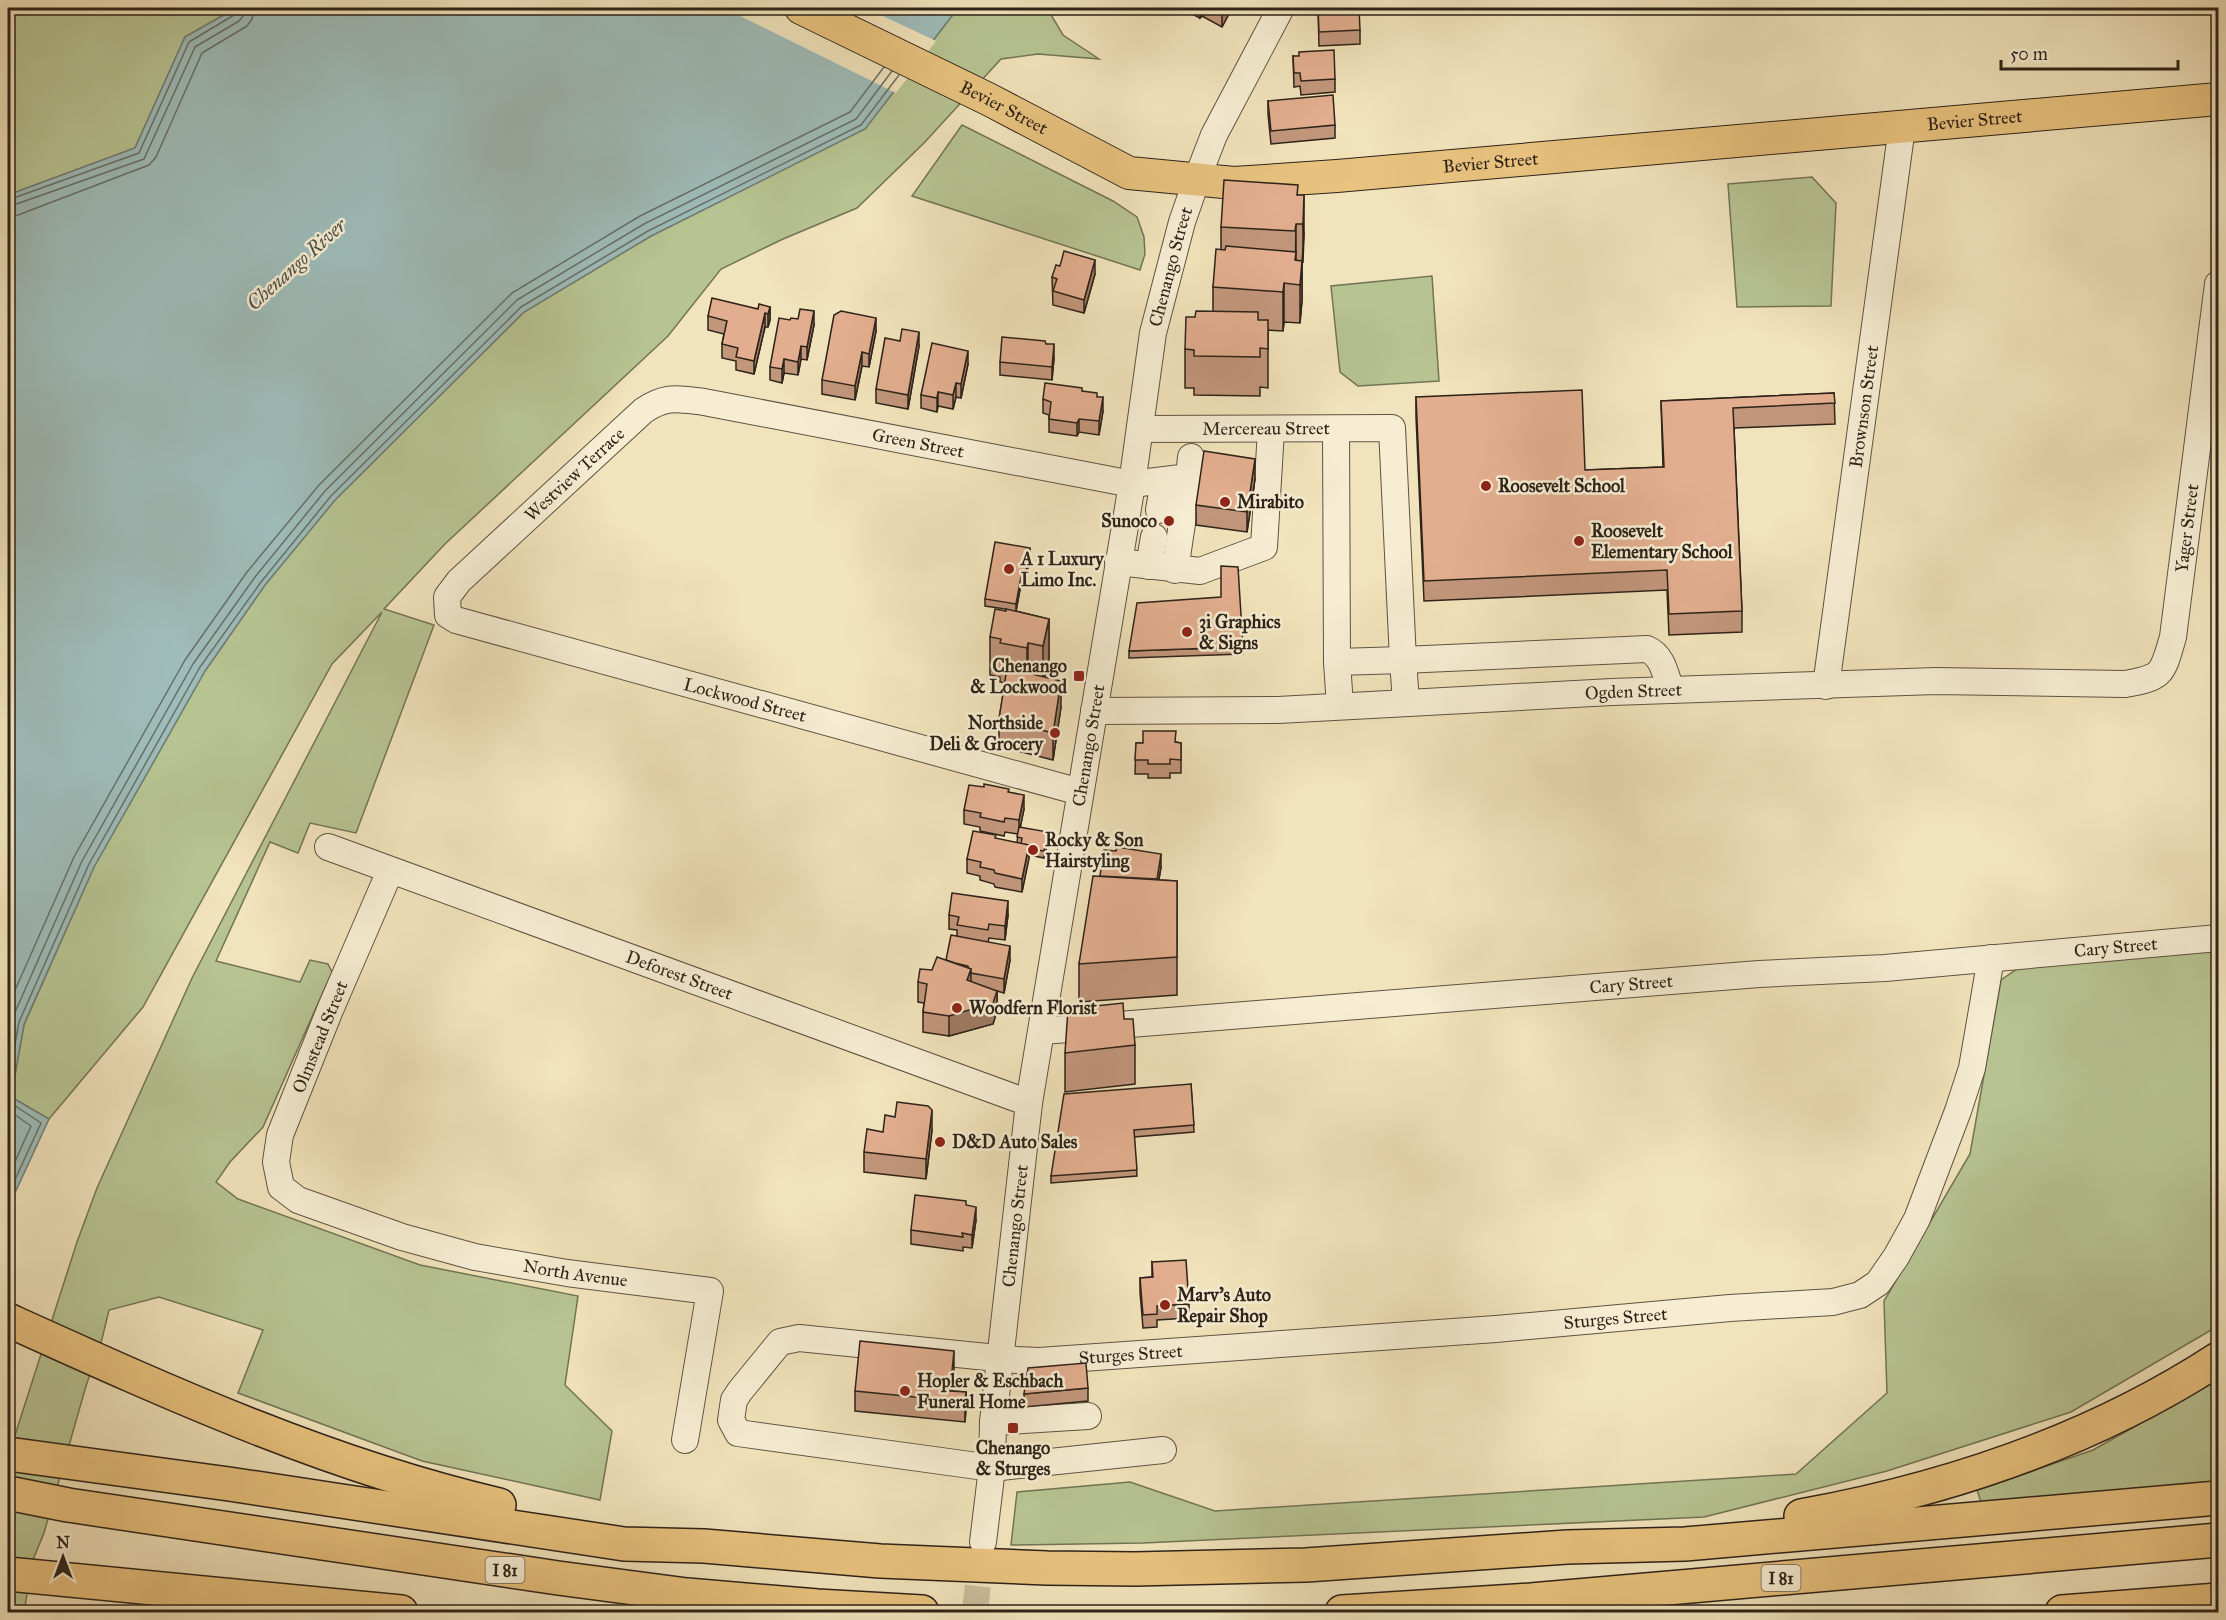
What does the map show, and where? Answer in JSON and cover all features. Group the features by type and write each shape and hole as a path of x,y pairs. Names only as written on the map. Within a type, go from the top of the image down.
{"highway":[{"path":"8,1320 140,1380 298,1444 429,1487 506,1507 704,1546"},
{"path":"1567,1547 1681,1530 1785,1519 1874,1501 1967,1477 2085,1431 2218,1359"},
{"path":"8,1454 100,1465 624,1544 704,1546 880,1561 1134,1569 1306,1565 1567,1547 1685,1544 2218,1498"},
{"name":"I 81","path":"8,1493 79,1507 666,1592 817,1606 922,1612"},
{"path":"8,1501 79,1507"},
{"name":"I 81","path":"1342,1612 1531,1600 2218,1540"},
{"path":"8,1574 401,1612"},
{"path":"2062,1612 2218,1600"}],"main road":[{"name":"Bevier Street","path":"801,8 990,100 1129,173 1234,183 2218,99"}],"street":[{"name":"Chenango Street","path":"983,1542 992,1468 993,1422 1029,1103 1043,1031 1080,792 1132,484 1153,333 1182,222 1214,135 1281,8"},
{"name":"Brownson Street","path":"1826,686 1902,127"},
{"name":"Yager Street","path":"2166,663 2173,637 2218,284"},
{"name":"Westview Terrace","path":"459,581 643,411 656,402 672,398 704,402"},
{"name":"Green Street","path":"704,402 1132,484 1189,468"},
{"name":"Mercereau Street","path":"1140,429 1392,428 1403,660"},
{"path":"1118,562 1200,571 1264,548 1259,458 1271,429"},
{"path":"1336,429 1337,662 1340,706"},
{"path":"1175,570 1194,430"},
{"path":"1159,510 1189,468"},
{"path":"1149,566 1154,537"},
{"name":"Lockwood Street","path":"459,581 447,597 448,615 456,621 1080,792"},
{"path":"1337,662 1647,649 1655,652 1661,660 1671,690"},
{"path":"1403,660 1406,703"},
{"name":"Ogden Street","path":"1094,711 1278,710 1671,690 1936,681 2125,684 2148,680 2159,674 2166,663"},
{"name":"Deforest Street","path":"328,847 1029,1103"},
{"name":"Olmstead Street","path":"298,1200 281,1187 276,1162 280,1135 330,1010 390,871"},
{"name":"Cary Street","path":"1043,1031 1759,974 1885,968 2218,938"},
{"name":"Sturges Street","path":"735,1399 780,1342 799,1338 1039,1361 1496,1329 1730,1308 1833,1302 1860,1295 1878,1283 1896,1257 1917,1219 1972,1068 1991,958"},
{"name":"North Avenue","path":"298,1200 402,1237 475,1257 567,1274 710,1291 685,1440"},
{"path":"693,1393 735,1399 731,1420 738,1433 992,1468 1163,1450"},
{"path":"993,1422 1088,1416"}],"green space":[{"path":"8,8 236,8 185,37 135,148 8,195"},
{"path":"958,8 1047,8 1063,35 1099,59 1038,54 1001,59 924,143 857,208 783,239 721,269 668,336 445,544 384,609 434,625 356,833 310,823 298,853 270,842 216,961 300,982 310,960 328,964 332,972 263,1127 230,1162 216,1182 238,1199 420,1265 578,1296 565,1385 612,1431 600,1500 422,1461 238,1393 263,1330 159,1297 109,1310 44,1533 32,1562 25,1607 85,1612 8,1612 8,1457 77,1242 97,1188 192,978 382,612 332,664 143,1007 49,1119 11,1097 24,1025 94,867 205,671 265,585 335,500 524,312 651,236 865,129"},
{"path":"962,125 1113,201 1137,217 1144,237 1145,254 1140,270 912,196"},
{"path":"1812,177 1836,203 1831,306 1737,307 1728,184"},
{"path":"1432,276 1439,381 1358,386 1340,372 1331,286"},
{"path":"2218,949 2218,1326 2071,1412 1887,1471 1704,1517 1143,1543 1011,1545 1017,1492 1130,1482 1215,1511 1796,1474 1887,1393 1884,1301 1970,1154 2001,980 2020,967"},
{"path":"2218,1380 2218,1481 1981,1502 1977,1490 2093,1450"}],"water":[{"name":"Chenango River","path":"236,8 958,8 865,129 651,236 524,312 335,500 265,585 205,671 94,867 24,1024 11,1097 49,1119 14,1195 8,1215 8,195 135,148 185,37"}],"pier":[{"path":"724,8 866,8 936,41 896,93"}],"building":[{"path":"1211,8 1225,8 1222,13"},
{"path":"1318,8 1359,8 1360,30 1319,32"},
{"path":"1334,50 1335,79 1301,81 1300,73 1294,73 1293,56 1299,56 1299,52"},
{"path":"1333,95 1335,125 1271,131 1268,101"},
{"path":"1224,180 1298,185 1297,195 1304,195 1303,224 1296,224 1295,231 1221,227"},
{"path":"1226,246 1296,252 1295,260 1302,261 1300,285 1284,283 1283,292 1213,287 1216,249 1225,250"},
{"path":"1064,251 1095,260 1084,300 1053,291 1057,279 1052,277 1056,265 1060,266"},
{"path":"712,298 758,309 759,304 770,307 768,314 765,313 754,361 736,357 738,348 722,344 727,321 708,316"},
{"path":"800,309 814,311 807,347 801,346 798,362 784,359 782,369 770,367 779,318 798,319"},
{"path":"841,311 876,318 869,354 862,352 855,386 822,380 834,315"},
{"path":"1196,311 1258,312 1258,320 1268,320 1268,349 1260,348 1260,357 1194,356 1194,350 1185,349 1186,317 1195,317"},
{"path":"902,329 919,332 908,395 876,389 885,338 900,341"},
{"path":"1002,337 1054,344 1052,367 1000,362"},
{"path":"932,343 968,351 961,384 956,383 953,395 938,392 937,398 921,395"},
{"path":"1045,383 1082,388 1082,391 1097,393 1097,397 1103,397 1099,421 1079,419 1077,423 1049,419 1051,402 1043,399"},
{"name":"Roosevelt Elementary School","path":"1582,390 1585,470 1664,467 1661,401 1834,393 1835,403 1733,408 1742,611 1669,614 1667,570 1424,581 1416,397"},
{"path":"1204,451 1255,459 1247,512 1196,505"},
{"name":"A 1 Luxury Limo Inc.","path":"995,542 1030,548 1025,577 1021,577 1016,604 985,599"},
{"name":"3i Graphics & Signs","path":"1221,566 1238,567 1243,647 1129,651 1137,603 1221,597"},
{"path":"995,609 1006,611 1006,609 1049,619 1043,646 1028,643 1027,648 1000,643 1001,639 990,637"},
{"path":"1007,668 1061,681 1053,733 999,719"},
{"path":"1143,731 1176,731 1175,742 1181,743 1181,760 1170,759 1170,764 1148,764 1148,760 1135,760 1136,743 1143,743"},
{"path":"984,784 1009,789 1008,792 1024,795 1019,820 1005,818 1004,822 980,817 981,813 964,810 969,785 984,787"},
{"path":"1019,827 1048,832 1044,851 1029,849 1029,845 1021,844 1022,838 1017,837"},
{"path":"973,831 1029,845 1022,879 995,873 994,870 980,867 981,862 967,859"},
{"path":"1117,847 1161,854 1157,879 1100,876 1104,850 1116,851"},
{"path":"1093,876 1177,881 1177,957 1079,964"},
{"path":"952,893 1008,901 1005,926 989,924 988,930 957,925 959,917 949,915"},
{"path":"951,935 1010,946 1004,979 971,973 968,966 946,960"},
{"path":"937,957 971,969 967,980 997,991 993,1003 949,1016 923,1012 927,984 918,982 920,969 932,970"},
{"path":"1123,1003 1124,1019 1133,1019 1135,1045 1065,1053 1068,1009"},
{"path":"1191,1084 1194,1125 1134,1130 1137,1170 1051,1176 1064,1094"},
{"path":"897,1102 928,1106 932,1110 926,1159 864,1152 867,1129 883,1132 885,1115 895,1117"},
{"path":"915,1195 966,1201 966,1205 976,1207 972,1235 962,1233 963,1237 911,1230"},
{"name":"Marv's Auto Repair Shop","path":"1186,1260 1189,1304 1157,1306 1157,1314 1143,1315 1140,1278 1153,1277 1152,1262"},
{"path":"860,1341 954,1351 950,1391 966,1392 965,1402 855,1391"},
{"path":"1086,1363 1088,1388 1024,1394 1028,1368"}],"tunnel":[{"path":"975,1612 982,1547"}],"place":[{"name":"Roosevelt School","path":"1486,486"},
{"name":"Mirabito","path":"1225,502"},
{"name":"Sunoco","path":"1169,521"},
{"name":"Roosevelt Elementary School","path":"1579,541"},
{"name":"A 1 Luxury Limo Inc.","path":"1009,569"},
{"name":"3i Graphics & Signs","path":"1187,632"},
{"name":"Chenango & Lockwood","path":"1079,676"},
{"name":"Northside Deli & Grocery","path":"1055,733"},
{"name":"Rocky & Son Hairstyling","path":"1033,850"},
{"name":"Woodfern Florist","path":"957,1008"},
{"name":"D&D Auto Sales","path":"940,1142"},
{"name":"Marv's Auto Repair Shop","path":"1165,1305"},
{"name":"Hopler & Eschbach Funeral Home","path":"905,1391"},
{"name":"Chenango & Sturges","path":"1013,1428"}]}
